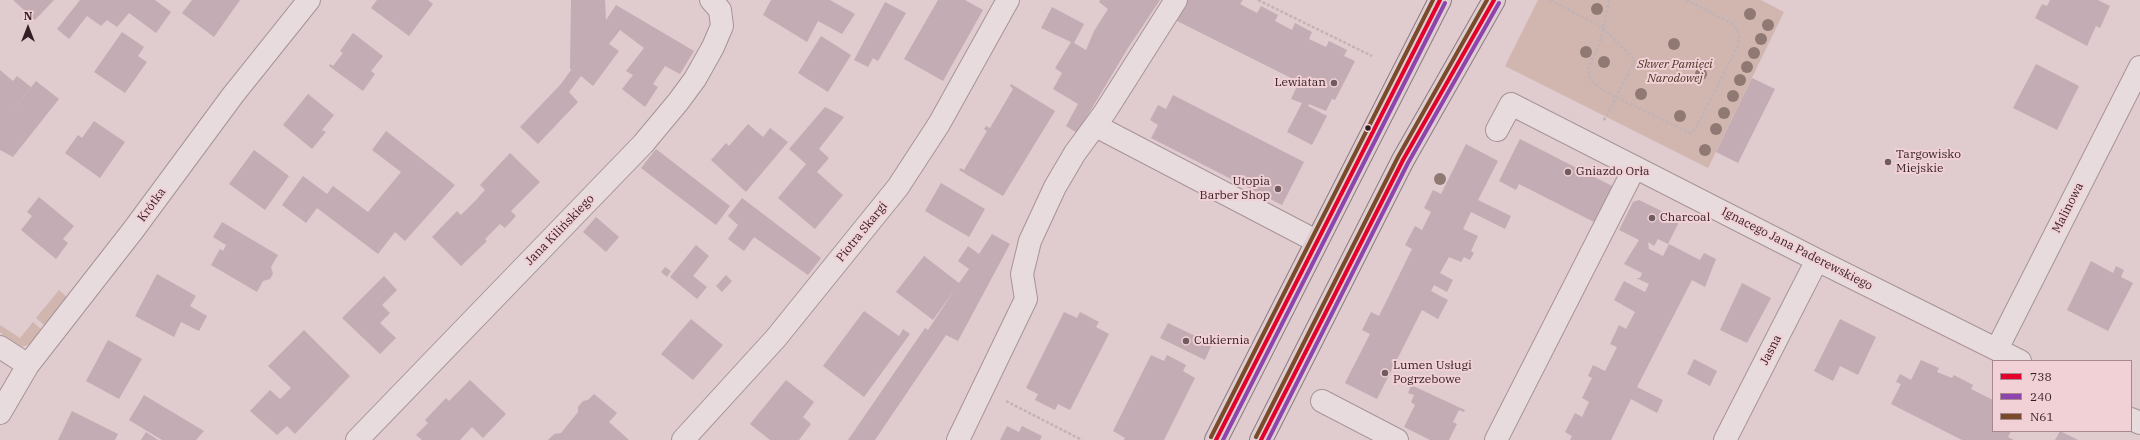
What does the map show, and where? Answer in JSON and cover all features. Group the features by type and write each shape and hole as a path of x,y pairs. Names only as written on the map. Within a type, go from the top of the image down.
{"main road":[{"path":"1216,440 1440,0"},
{"path":"1260,440 1403,160 1494,0"}],"street":[{"name":"Krótka","path":"0,413 28,365 134,229 233,95 309,0"},
{"name":"Jana Kilińskiego","path":"357,440 643,144 678,102 695,79 713,47 722,26 720,10 712,0"},
{"name":"Piotra Skargi","path":"683,440 776,338 898,187 939,124 1008,0"},
{"path":"958,440 1026,299 1022,274 1030,241 1055,187 1075,153 1096,126 1176,0"},
{"name":"Malinowa","path":"1997,349 2140,67"},
{"name":"Ignacego Jana Paderewskiego","path":"1497,130 1511,104 1817,260 2018,360"},
{"path":"1096,126 1316,241"},
{"path":"1496,440 1635,167"},
{"name":"Jasna","path":"1725,440 1817,260"},
{"path":"0,347 28,365"},
{"path":"1322,401 1397,440"}],"path":[{"path":"1258,0 1372,56"},
{"path":"1550,0 1603,28 1635,60 1592,144"},
{"path":"1609,0 1600,42 1589,66 1588,75 1594,84 1616,97 1690,133 1695,130 1738,45 1739,36 1733,24 1686,0"},
{"path":"982,390 1058,426 1082,440"}],"green space":[{"name":"Skwer Pamięci Narodowej","path":"1538,0 1761,0 1784,12 1708,168 1505,66"},
{"path":"59,290 67,297 45,326 36,318"},
{"path":"33,322 42,330 34,342 25,346 20,347 9,341 0,332 0,325 20,338"}],"building":[{"path":"13,0 54,0 35,20"},
{"path":"80,0 155,0 171,12 156,33 129,13 117,27 107,20 101,26 87,16 69,39 57,29"},
{"path":"192,0 240,0 214,37 182,13"},
{"path":"377,0 428,0 433,4 409,36 371,8"},
{"path":"571,0 605,0 606,20 616,5 694,51 680,74 665,66 653,84 658,87 645,107 622,89 633,75 626,71 644,48 620,30 609,44 619,51 593,86 581,76 569,92 578,102 538,144 520,127 561,84 571,70"},
{"path":"771,0 830,0 855,14 842,34 818,21 807,42 763,15"},
{"path":"938,0 965,0 983,10 943,81 904,59"},
{"path":"1100,0 1160,0 1128,48 1077,133 1066,126 1078,104 1053,89 1062,73 1055,68 1071,42 1041,28 1052,7 1084,24 1074,43 1086,50 1094,31 1108,9 1099,2"},
{"path":"1185,0 1243,0 1240,4 1257,13 1261,6 1278,15 1275,21 1292,30 1295,23 1312,32 1309,39 1326,47 1329,41 1347,50 1344,56 1355,61 1335,100 1332,99 1326,111 1309,104 1308,106 1327,116 1312,145 1287,132 1302,103 1291,99 1299,82 1171,18"},
{"path":"2050,0 2098,0 2110,6 2100,28 2096,26 2087,46 2035,18 2042,4 2047,6"},
{"path":"885,2 906,13 878,61 873,58 868,67 854,60"},
{"path":"122,32 144,47 138,56 147,62 125,93 94,72"},
{"path":"353,33 383,56 371,71 375,74 363,91 329,66 330,64 333,66 343,53 340,51"},
{"path":"821,36 851,55 828,92 798,73"},
{"path":"2036,64 2079,86 2057,130 2013,108"},
{"path":"0,70 13,81 17,76 31,87 6,119 36,81 59,99 13,157 0,150"},
{"path":"1752,78 1775,89 1738,163 1716,152"},
{"path":"1011,84 1055,111 1003,196 959,170 961,168 964,170 987,131 984,129 986,126 990,128 1013,89 1010,86"},
{"path":"308,94 334,115 322,130 326,132 312,149 283,125"},
{"path":"1173,95 1304,162 1282,205 1151,138 1158,125 1150,120 1158,105 1166,109"},
{"path":"825,107 844,117 819,149 829,158 817,172 843,195 815,229 778,198 806,164 789,149"},
{"path":"94,121 125,142 100,178 65,153 78,135 82,138"},
{"path":"748,124 763,137 770,128 788,142 746,192 711,160 726,143 729,146"},
{"path":"386,131 455,185 405,241 395,232 378,254 317,208 306,223 282,205 303,176 327,194 333,186 368,212 401,172 372,150"},
{"path":"1520,139 1614,187 1596,223 1519,184 1516,190 1499,181"},
{"path":"1466,144 1498,161 1478,200 1511,216 1505,229 1471,212 1463,229 1478,236 1471,251 1474,253 1470,260 1464,257 1461,262 1449,257 1440,273 1453,280 1447,292 1434,285 1431,291 1448,300 1438,319 1422,310 1377,399 1345,383 1370,334 1362,330 1371,312 1379,316 1412,249 1405,245 1415,226 1422,230 1431,212 1424,208 1433,190 1441,194"},
{"path":"656,149 730,206 716,225 641,168"},
{"path":"254,150 289,176 265,210 229,184"},
{"path":"510,153 540,182 511,211 516,216 505,228 500,224 485,239 487,241 461,266 432,237 457,211 461,215 476,200 485,190 480,185"},
{"path":"941,183 985,209 969,237 925,211"},
{"path":"39,197 74,226 63,239 68,243 56,259 21,230 32,216 27,212"},
{"path":"742,198 821,258 808,275 754,237 744,251 728,239 738,225 728,216"},
{"path":"1639,200 1676,218 1678,224 1668,244 1658,239 1654,246 1648,242 1649,249 1663,256 1669,244 1700,260 1704,253 1716,259 1705,287 1692,280 1637,387 1663,400 1657,413 1631,399 1611,440 1570,440 1572,436 1565,432 1575,413 1582,417 1589,402 1582,398 1592,378 1588,376 1593,365 1605,371 1617,347 1610,344 1619,325 1626,329 1635,312 1614,300 1624,281 1645,292 1649,284 1636,278 1640,278 1642,273 1624,264 1639,240 1619,230 1633,202"},
{"path":"596,217 619,237 606,252 583,232"},
{"path":"222,222 278,255 271,267 273,274 270,279 263,281 257,292 211,265 220,249 223,251 226,245 213,237"},
{"path":"992,234 1010,244 958,341 946,335 875,440 848,440 925,328 928,330 955,289 933,320 896,292 924,256 959,283 969,269 958,261 968,246 979,254"},
{"path":"696,245 709,256 693,276 707,287 697,299 670,277"},
{"path":"2091,261 2113,273 2116,266 2124,270 2121,277 2133,283 2108,331 2067,310"},
{"path":"665,267 671,271 667,277 661,272"},
{"path":"157,274 196,296 190,306 207,316 199,331 181,322 174,337 135,316"},
{"path":"726,275 732,281 722,292 716,286"},
{"path":"384,276 397,290 382,305 390,313 380,323 396,338 380,354 342,318"},
{"path":"1742,283 1771,298 1747,343 1720,330"},
{"path":"864,311 899,336 903,329 910,334 864,397 823,366"},
{"path":"1064,312 1077,318 1080,312 1099,322 1096,327 1109,334 1070,410 1058,404 1055,410 1035,400 1038,394 1026,388"},
{"path":"691,319 723,345 693,380 661,354"},
{"path":"1840,319 1876,337 1858,375 1840,366 1833,381 1814,371"},
{"name":"Cukiernia","path":"1168,323 1212,344 1205,360 1160,338"},
{"path":"304,330 350,376 295,434 287,426 277,435 250,411 270,390 280,399 291,388 268,366"},
{"path":"108,340 142,359 119,399 86,381"},
{"path":"1151,355 1164,361 1167,355 1186,365 1183,371 1195,378 1164,440 1124,440 1125,438 1113,431"},
{"path":"1694,359 1717,371 1710,386 1687,374"},
{"path":"1921,360 1939,368 1937,372 1952,378 1954,375 1973,385 1971,389 1992,400 1992,432 2010,432 2008,437 2014,440 1962,440 1891,404 1901,384 1896,382 1900,374 1911,380"},
{"path":"470,380 506,414 483,438 472,427 460,440 422,440 416,435 428,423 425,420 446,398 449,401"},
{"path":"786,380 814,402 803,417 811,424 799,440 770,440 750,424"},
{"path":"1411,385 1465,410 1464,412 1459,410 1453,422 1457,424 1449,440 1430,440 1404,427 1415,405 1411,402 1414,395 1408,393"},
{"path":"594,394 617,413 609,422 629,440 548,440 554,434 561,433 578,412 578,407 583,401 588,400"},
{"path":"144,395 204,431 196,440 162,440 129,420"},
{"path":"72,411 118,434 115,440 58,440"},
{"path":"1007,426 1019,432 1022,426 1042,436 1040,440 1000,440"},
{"path":"146,432 158,440 141,440"},
{"path":"2059,432 2062,432 2078,440 2055,440"}],"transit line":[{"name":"N61","path":"1211,437 1433,0"},
{"name":"738","path":"1216,440 1440,0"},
{"name":"N61","path":"1256,437 1398,157 1487,0"},
{"name":"738","path":"1261,440 1403,160 1494,0"},
{"name":"240","path":"1223,440 1445,3"},
{"name":"240","path":"1268,440 1408,163 1499,3"}],"place":[{"name":"Lewiatan","path":"1334,83"},
{"name":"Targowisko Miejskie","path":"1888,162"},
{"name":"Gniazdo Orła","path":"1568,172"},
{"name":"Utopia Barber Shop","path":"1278,189"},
{"name":"Charcoal","path":"1652,218"},
{"name":"Cukiernia","path":"1186,341"},
{"name":"Lumen Usługi Pogrzebowe","path":"1385,373"}]}
